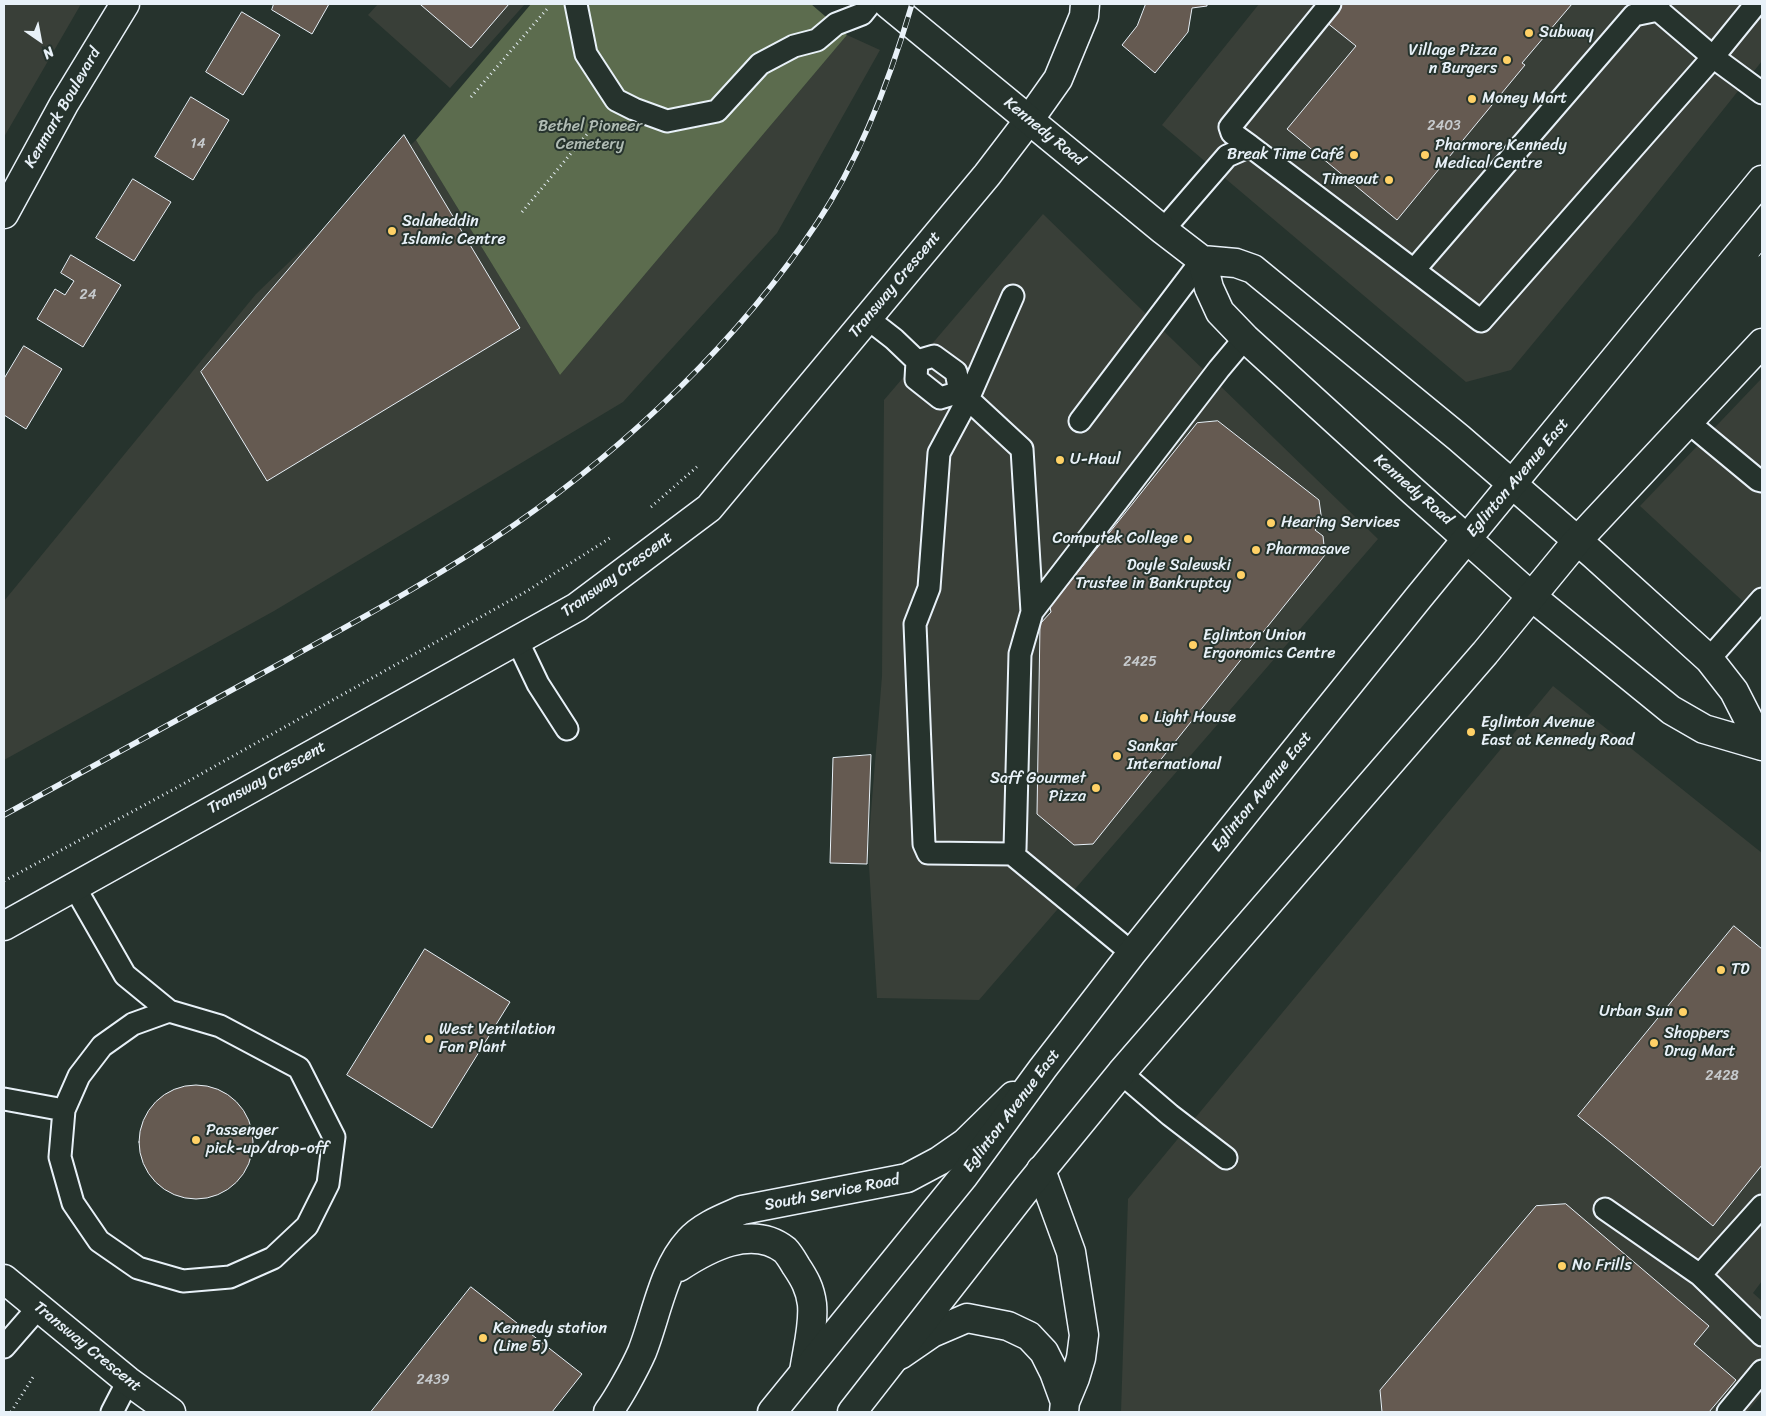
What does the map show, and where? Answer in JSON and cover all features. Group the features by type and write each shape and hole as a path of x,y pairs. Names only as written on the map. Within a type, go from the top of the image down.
{"main road":[{"name":"Kenmark Boulevard","path":"4,214 64,104 125,4"},
{"name":"Kennedy Road","path":"888,4 1202,260 1236,263 1253,269 1458,438 1709,659 1734,691 1762,746 1704,729 1671,710 1531,596 1245,338 1220,312 1209,288 1202,260"},
{"name":"Transway Crescent","path":"4,926 577,607 708,508 991,170 1029,120 1058,80 1084,16 1085,4"},
{"name":"Eglinton Avenue East","path":"772,1412 962,1177 1132,953 1468,538 1762,180"},
{"path":"852,1412 1041,1170 1122,1073 1478,661 1577,541 1762,343"},
{"name":"South Service Road","path":"608,1412 641,1354 669,1274 678,1256 690,1240 720,1220 742,1210 907,1178 922,1171 965,1143 1043,1068"},
{"path":"1041,1170 1071,1252 1084,1335 1081,1358 1064,1407"},
{"path":"669,1274 715,1246 736,1240 756,1239 772,1243 786,1250 808,1284 812,1305 811,1328 804,1372"},
{"name":"Transway Crescent","path":"4,1280 128,1381 171,1412"},
{"path":"894,1359 932,1333 967,1318 1008,1326 1029,1336 1044,1352 1054,1372 1064,1407"}],"lane":[{"path":"576,4 586,54 616,100 667,121 717,111 760,64 794,46 817,40 836,24 862,14 870,4"},
{"path":"1330,4 1230,126 1232,133 1481,321 1713,57 1756,4"},
{"path":"1414,270 1634,15 1658,7 1713,57 1762,93"},
{"path":"1163,230 1227,156 1250,146"},
{"path":"1080,421 1202,260"},
{"path":"1013,296 964,396 939,453 929,588 916,624 924,844 928,853 1012,854 1132,953"},
{"path":"867,318 894,339 917,361 916,379 940,398 964,396"},
{"path":"1032,612 1245,338"},
{"path":"917,361 934,356 956,372 964,396 1022,448 1032,612 1020,654 1015,849 1012,854"},
{"path":"1688,422 1758,480 1762,481"},
{"path":"1709,659 1762,599"},
{"path":"517,640 538,684 567,729"},
{"path":"74,886 125,974 169,1011 220,1026 299,1068 334,1137 328,1184 307,1226 273,1258 230,1277 183,1281 138,1268 99,1242 73,1203 60,1157 64,1110 79,1076 102,1046 133,1024 169,1011"},
{"path":"1122,1073 1170,1115 1226,1158"},
{"path":"4,1099 64,1110"},
{"path":"1700,1275 1762,1206"},
{"path":"1605,1209 1700,1275 1762,1335"},
{"path":"4,1347 38,1308"},
{"path":"1728,1412 1762,1371"},
{"path":"112,1412 128,1381"}],"path":[{"path":"471,97 552,4"},
{"path":"522,212 616,100"},
{"path":"647,512 703,462"},
{"path":"4,881 176,788 527,591 616,534"},
{"path":"11,1412 35,1374"}],"shaded area":[{"path":"4,4 81,4 4,137"},
{"path":"378,4 525,4 450,88 368,15"},
{"path":"1259,4 1762,4 1762,61 1636,219 1511,370 1466,382 1162,125"},
{"path":"847,35 880,50 777,233 623,402 274,611 4,760 4,601 256,294 416,140 560,375"},
{"path":"1043,214 1378,539 979,1000 877,998 868,849 882,676 884,400"},
{"path":"1762,378 1762,619 1640,506"},
{"path":"1553,686 1762,853 1762,1281 1753,1293 1762,1301 1762,1394 1747,1412 1121,1412 1128,1199"}],"green space":[{"name":"Bethel Pioneer Cemetery","path":"531,4 811,4 847,35 560,375 416,140"}],"building":[{"path":"274,4 329,4 312,34 272,10"},
{"path":"422,4 509,4 471,48"},
{"path":"1146,4 1207,4 1207,6 1192,8 1188,32 1155,73 1122,45 1137,26"},
{"path":"1341,4 1572,4 1522,63 1525,65 1397,220 1287,129 1356,46 1326,22"},
{"path":"242,12 280,35 243,95 206,72"},
{"path":"191,97 229,120 193,180 155,157"},
{"name":"Salaheddin Islamic Centre","path":"404,135 520,328 267,481 201,372"},
{"path":"133,179 171,202 134,261 96,238"},
{"path":"71,255 121,285 83,347 37,319 55,289 65,295 74,281 61,273"},
{"path":"24,346 62,369 26,429 4,415 4,379"},
{"path":"1218,421 1319,500 1322,522 1315,530 1323,536 1325,555 1093,844 1074,845 1037,814 1040,624 1051,612 1050,607 1197,423"},
{"path":"871,755 867,864 830,863 833,758"},
{"path":"1734,926 1762,949 1762,1165 1713,1226 1578,1116"},
{"name":"West Ventilation Fan Plant","path":"425,949 510,1002 432,1128 347,1075"},
{"name":"Passenger pick-up/drop-off","path":"196,1085 218,1090 236,1102 248,1120 253,1142 248,1164 236,1182 218,1194 196,1199 174,1194 156,1182 144,1164 139,1142 144,1120 156,1102 174,1090"},
{"name":"No Frills","path":"1566,1204 1709,1326 1694,1344 1736,1380 1709,1412 1382,1412 1380,1390 1536,1206"},
{"name":"Kennedy station (Line 5)","path":"471,1287 582,1374 552,1412 371,1412"}],"tram line":[{"path":"1759,256 1762,252"}],"railway":[{"path":"4,815 340,630 457,562 557,494 640,425 717,349 753,308 787,266 817,223 833,198 873,117 894,61 912,4"}],"place":[{"name":"Subway","path":"1529,33"},
{"name":"Village Pizza n Burgers","path":"1507,60"},
{"name":"Money Mart","path":"1472,99"},
{"name":"Break Time Café","path":"1354,155"},
{"name":"Pharmore Kennedy Medical Centre","path":"1425,155"},
{"name":"Timeout","path":"1389,180"},
{"name":"Salaheddin Islamic Centre","path":"392,231"},
{"name":"U-Haul","path":"1060,460"},
{"name":"Hearing Services","path":"1271,523"},
{"name":"Computek College","path":"1188,539"},
{"name":"Pharmasave","path":"1256,550"},
{"name":"Doyle Salewski Trustee in Bankruptcy","path":"1241,575"},
{"name":"Eglinton Union Ergonomics Centre","path":"1193,645"},
{"name":"Light House","path":"1144,718"},
{"name":"Eglinton Avenue East at Kennedy Road","path":"1471,732"},
{"name":"Sankar International","path":"1117,756"},
{"name":"Saff Gourmet Pizza","path":"1096,788"},
{"name":"TD","path":"1721,970"},
{"name":"Urban Sun","path":"1683,1012"},
{"name":"West Ventilation Fan Plant","path":"429,1039"},
{"name":"Shoppers Drug Mart","path":"1654,1043"},
{"name":"Passenger pick-up/drop-off","path":"196,1140"},
{"name":"No Frills","path":"1562,1266"},
{"name":"Kennedy station (Line 5)","path":"483,1338"}]}
